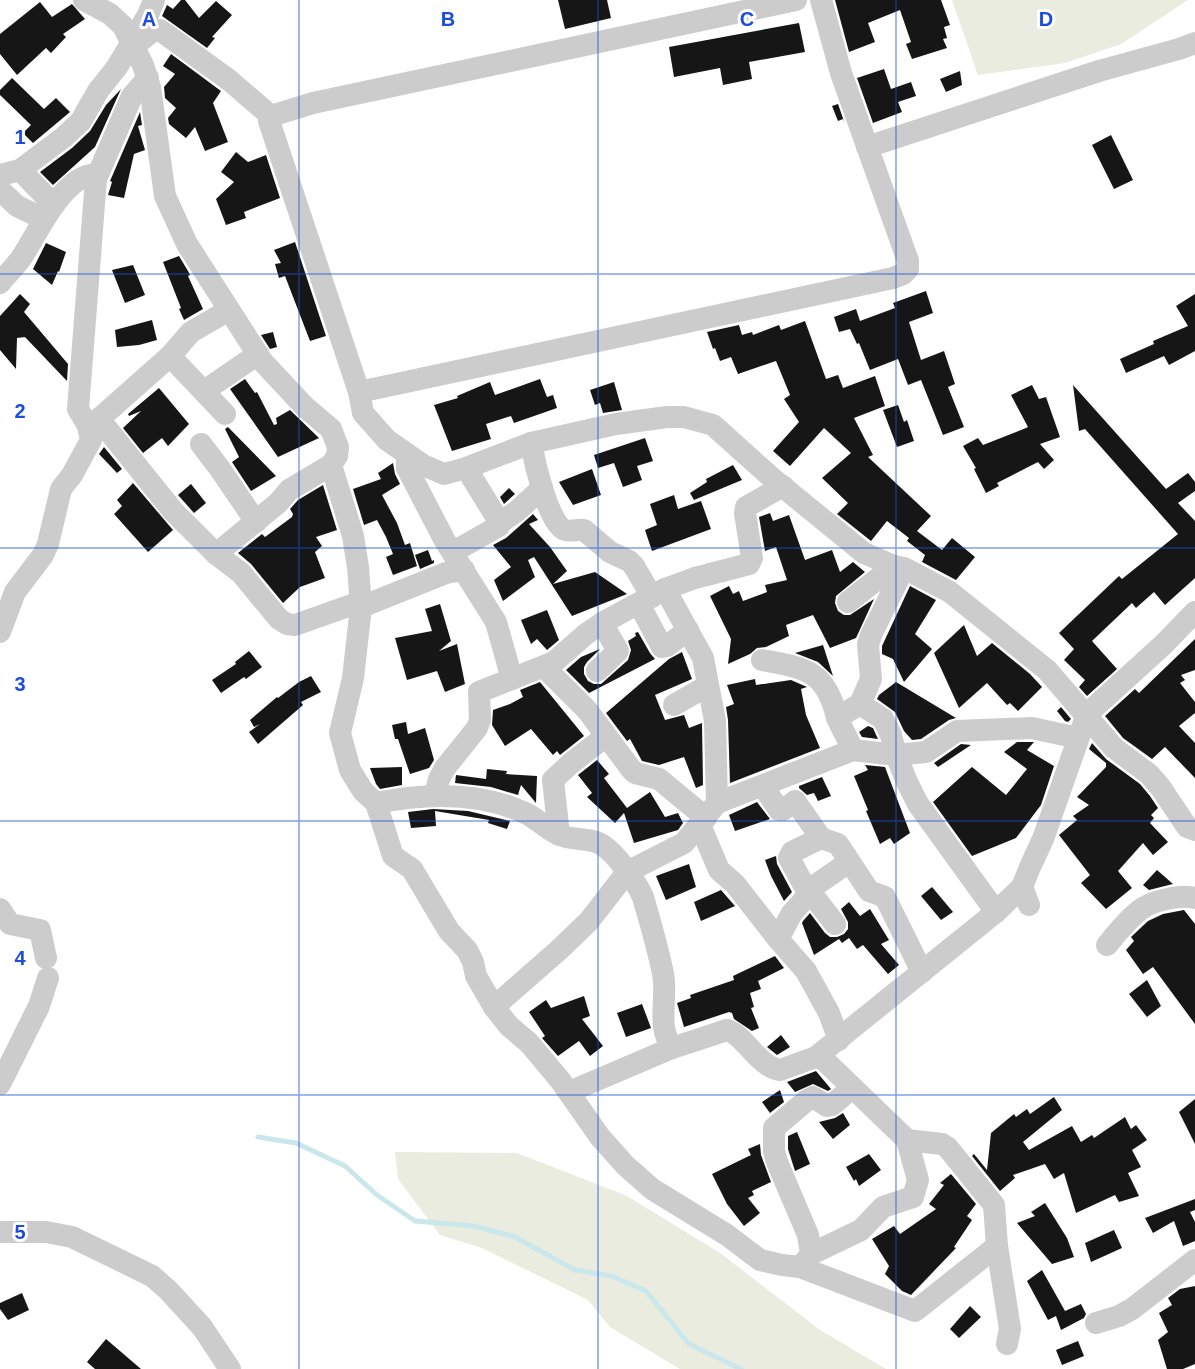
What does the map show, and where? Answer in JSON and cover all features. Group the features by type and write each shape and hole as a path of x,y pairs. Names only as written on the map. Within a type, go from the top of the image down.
{"street":[{"path":"84,0 110,14 123,26 148,78 165,196 187,244 258,354 305,407 331,429 338,447 337,456 331,465 290,490 278,503 216,554"},
{"path":"49,212 10,172 64,137 81,121 98,91 132,43 154,0"},
{"path":"271,116 314,103 796,0"},
{"path":"359,392 903,274 908,269 908,261 841,73 821,0"},
{"path":"132,43 154,30 160,30 229,80 271,116"},
{"path":"867,147 1100,71 1195,43"},
{"path":"148,78 132,96 96,179 78,409 94,423 173,511 216,554 241,573 279,619 287,624 295,625 446,573 499,526 500,522 517,511 542,488"},
{"path":"271,116 269,121 359,392 363,413 387,440 423,465 444,474 531,443 616,424 684,417 713,425 864,553 950,592 1047,670 1114,748 1149,774 1187,826 1195,830"},
{"path":"0,283 20,259 49,212 78,179 90,175 96,179"},
{"path":"0,190 16,206 49,212"},
{"path":"0,632 15,592 44,555 61,489 72,475 91,440 94,423 170,356 198,326 229,310"},
{"path":"204,391 258,354"},
{"path":"170,356 225,414"},
{"path":"531,443 542,488 549,507 561,527 569,531 584,530 610,552 629,561 652,597 688,630 703,658 715,721 708,816 719,870 743,894 806,971 829,1013 839,1040"},
{"path":"201,444 256,522"},
{"path":"407,455 408,468 413,481 458,561 496,622 512,679"},
{"path":"331,465 353,536 358,567 360,604 353,678 340,733 350,770 363,791 376,803 393,856 412,869 449,931 467,950 476,976 494,1007 509,1026 529,1043 569,1092 600,1137 625,1165 652,1189 727,1235 760,1260 782,1265 805,1260 861,1230 883,1207 913,1197 918,1180 907,1140 824,1060 816,1057"},
{"path":"466,468 500,522"},
{"path":"435,795 444,768 477,728 480,720 479,692 544,667 560,658 602,623 652,597 695,578 752,562 746,507 783,486"},
{"path":"848,602 899,567"},
{"path":"837,718 860,704 871,679 868,657 871,635 899,567"},
{"path":"652,597 662,646 667,646 688,630"},
{"path":"569,1092 672,1047 727,1030 732,1032 751,1052 780,1070 816,1057 839,1040 996,912 1026,896 1030,867 1041,846 1087,714 1164,644 1195,612"},
{"path":"597,671 618,651 602,623"},
{"path":"762,660 803,668 815,675 834,705 837,718 853,750"},
{"path":"544,667 587,710 635,773 659,778 708,816"},
{"path":"674,705 707,686"},
{"path":"860,704 883,719 918,804 996,912"},
{"path":"494,1007 589,921 627,872 684,843 708,816 789,774 853,750 896,755 927,752 957,731 1032,728 1078,738"},
{"path":"559,835 553,780 606,736"},
{"path":"763,786 779,810 783,810 795,801 797,794 789,774"},
{"path":"376,803 411,796 471,797 503,804 526,813 559,835 601,844 607,848 638,885 643,897 664,977 662,1019 672,1047"},
{"path":"795,801 821,838 837,844 869,891 885,897 922,972"},
{"path":"821,838 792,852 789,858 808,892 835,924"},
{"path":"778,939 792,913 808,892 849,862"},
{"path":"1107,945 1142,908 1166,899 1195,898"},
{"path":"0,909 10,924 39,930 47,968 47,987 0,1084"},
{"path":"805,1260 808,1235 777,1162 774,1151 774,1128 807,1100 813,1097 827,1106 832,1105 852,1088"},
{"path":"907,1140 942,1144 948,1148 994,1205 997,1246 1010,1329 1007,1344"},
{"path":"0,1232 45,1232 72,1237 152,1276 202,1327 230,1369"},
{"path":"805,1260 915,1311 997,1246"},
{"path":"1096,1323 1119,1316 1132,1309 1195,1260"}],"shaded area":[{"path":"952,0 1188,0 1121,44 1065,63 978,75"},
{"path":"395,1152 517,1153 627,1196 720,1253 820,1330 886,1369 680,1369 610,1327 588,1300 482,1248 440,1235 398,1179"}],"building":[{"path":"181,0 185,0 199,18 216,1 232,15 212,37 215,38 207,48 162,16 167,5 173,9"},
{"path":"558,0 607,0 611,18 565,29"},
{"path":"835,0 941,0 950,25 944,27 947,38 943,39 947,48 912,59 906,44 911,42 900,10 868,23 875,42 849,52"},
{"path":"40,2 52,17 72,4 85,19 63,34 66,37 51,53 46,48 17,75 0,54 0,34"},
{"path":"799,23 805,52 749,62 752,79 723,85 720,68 674,77 669,47"},
{"path":"171,54 221,91 213,103 228,142 205,151 195,127 186,138 169,124 168,118 176,108 165,98 164,87 175,74 163,66"},
{"path":"884,69 891,89 911,82 916,96 898,102 902,112 873,123 857,78"},
{"path":"960,71 962,85 946,92 940,79"},
{"path":"12,78 44,109 56,98 70,112 33,143 23,133 31,125 0,95 0,90"},
{"path":"121,89 95,147 53,185 40,172 90,131 106,105"},
{"path":"838,104 845,124 843,119 838,121 832,106"},
{"path":"140,112 142,125 138,126 145,150 134,154 124,198 108,195 112,182 110,181"},
{"path":"1111,135 1133,180 1114,189 1092,145"},
{"path":"236,152 248,162 266,155 280,198 244,212 246,218 226,225 216,199 234,182 221,172"},
{"path":"295,242 326,336 310,341 285,276 279,278 275,264 281,263 274,250"},
{"path":"46,243 66,252 52,285 33,269"},
{"path":"179,256 190,275 188,276 203,309 184,320 163,262"},
{"path":"133,265 145,295 125,303 112,270"},
{"path":"926,291 933,313 909,322 921,360 944,351 955,384 948,387 964,427 943,435 921,380 908,385 898,359 870,370 859,343 857,344 850,329 839,332 834,317 856,309 860,321 895,308 893,303"},
{"path":"20,294 30,304 24,312 68,364 67,381 25,337 17,338 16,369 0,350 0,316"},
{"path":"1195,294 1195,351 1169,365 1164,356 1126,373 1120,359 1188,326 1176,306"},
{"path":"152,320 157,340 139,345 117,347 115,330"},
{"path":"805,321 826,379 838,375 843,388 875,376 885,406 854,418 873,455 868,457 931,516 917,531 942,550 952,538 975,557 956,580 922,562 925,555 907,541 909,538 887,521 871,541 837,514 848,503 822,478 851,453 824,428 790,466 773,451 799,422 784,399 790,395 776,361 738,374 731,357 720,361 707,332 739,325 742,335 752,332 753,335 779,325 781,330"},
{"path":"273,332 277,347 270,349 261,335"},
{"path":"245,379 255,393 257,392 274,425 277,424 276,418 290,410 319,438 278,457 230,389"},
{"path":"540,379 547,397 553,395 557,408 514,423 511,416 486,424 491,439 452,451 434,405 458,398 457,396 490,382 495,395"},
{"path":"614,382 622,410 603,413 600,403 595,405 590,390"},
{"path":"1032,385 1039,399 1046,397 1060,437 1040,444 1054,460 1044,469 1038,462 997,483 999,486 986,493 974,469 976,468 963,446 978,438 983,445 1028,427 1011,395"},
{"path":"1073,385 1166,489 1188,473 1195,482 1195,491 1178,503 1195,521 1195,578 1165,605 1154,592 1136,608 1132,603 1092,641 1117,669 1087,696 1079,687 1085,680 1064,660 1074,649 1059,633 1119,576 1122,579 1178,534 1085,429 1079,431"},
{"path":"159,388 189,424 168,446 162,438 143,453 123,428 141,411 129,416 128,414"},
{"path":"898,405 904,422 907,420 914,441 897,447 883,410"},
{"path":"228,427 276,476 251,491 232,462 239,457 225,429"},
{"path":"645,438 653,461 637,466 642,480 623,487 614,463 598,468 594,455"},
{"path":"104,447 122,469 117,473 99,454"},
{"path":"393,463 400,484 382,495 397,523 405,545 410,543 417,566 393,575 386,557 393,554 386,537 377,520 364,525 353,489 381,479 378,473"},
{"path":"733,465 742,480 694,500 690,493 707,482 706,479"},
{"path":"592,469 601,495 573,505 559,482"},
{"path":"133,483 173,530 148,552 114,514 122,506 117,500"},
{"path":"191,484 206,503 194,513 178,495"},
{"path":"323,485 337,530 316,537 322,546 315,552 325,578 300,587 283,603 251,564 238,553 262,534 265,537 292,517 290,509 298,500"},
{"path":"509,488 515,494 504,504 500,497"},
{"path":"674,495 678,509 701,501 711,529 652,551 645,530 657,525 650,504"},
{"path":"770,513 773,521 789,515 805,560 832,550 840,572 853,562 865,572 836,596 835,603 838,611 844,615 850,615 874,599 856,638 830,648 813,615 786,625 789,636 766,647 757,648 750,654 728,664 731,639 710,596 729,586 733,594 739,591 743,601 767,592 765,585 787,580 776,547 765,551 759,517"},
{"path":"533,514 538,520 529,524 550,547 567,571 553,584 595,572 627,594 572,616 534,557 528,560 535,577 503,601 494,580 511,567 493,545 506,538"},
{"path":"428,550 434,563 420,569 415,555"},
{"path":"910,586 936,600 915,634 932,649 904,682 893,659 882,654 882,646"},
{"path":"440,604 451,641 439,651 457,644 465,684 445,692 437,671 407,680 395,638 432,631 425,609"},
{"path":"547,610 559,640 547,650 537,639 531,644 521,620"},
{"path":"964,625 977,656 992,643 1030,674 1042,687 1018,711 1010,703 1007,705 987,683 959,708 934,653"},
{"path":"638,632 655,659 589,693 566,670 581,657 600,649 587,662 584,674 588,681 601,684 628,660 631,650 628,641"},
{"path":"1195,639 1195,670 1181,675 1185,680 1180,683 1195,702 1195,713 1179,726 1195,743 1195,778 1165,747 1152,759 1123,738 1105,716 1135,689 1139,693"},
{"path":"823,645 833,676 818,662 795,653"},
{"path":"249,651 262,667 221,693 212,680 236,664 235,662"},
{"path":"682,652 692,679 655,695 665,720 684,715 689,728 702,723 703,785 696,788 684,757 659,765 642,761 630,739 627,741 606,713 669,659"},
{"path":"311,676 321,692 301,702 303,705 258,744 249,732 260,724 254,727 250,720 277,697"},
{"path":"755,679 756,685 791,680 807,687 801,689 806,715 820,748 730,783 726,707 734,704 727,685"},
{"path":"540,682 584,736 560,755 557,751 553,755 531,729 505,746 492,725 493,710 523,697 520,690"},
{"path":"896,682 956,718 949,720 921,739 912,740 904,731 895,712 877,699"},
{"path":"1061,707 1071,719 1068,722 1057,711"},
{"path":"406,722 408,734 425,728 434,760 429,768 410,774 398,739 395,739 392,725"},
{"path":"868,726 873,728 878,739 862,737 859,732"},
{"path":"1017,742 1034,742 1027,750 1054,766 1041,805 1016,838 972,856 933,802 972,767 1006,795 1027,769 1004,752"},
{"path":"1092,743 1106,759 1140,784 1150,796 1158,808 1151,815 1154,818 1150,823 1168,842 1153,855 1143,843 1118,871 1132,888 1106,909 1081,883 1090,875 1059,835 1077,820 1073,816 1089,805 1077,797 1106,767 1106,763 1089,749"},
{"path":"961,744 971,745 938,767 934,763"},
{"path":"597,760 609,774 604,778 627,808 650,792 665,817 678,813 683,823 678,830 634,843 624,813 615,823 587,797 592,793 578,775"},
{"path":"865,765 885,767 910,833 894,844 890,838 880,844 866,811 868,810 854,776 868,770"},
{"path":"402,767 402,785 380,789 370,768"},
{"path":"487,769 507,771 506,774 537,776 536,803 521,785 518,795 491,787 455,783 456,775 486,779"},
{"path":"822,777 831,796 818,801 814,793 807,795 799,788 799,786"},
{"path":"757,802 770,819 735,831 729,815"},
{"path":"433,809 468,811 510,821 507,829 488,823 489,820 435,811 436,826 411,828 408,812"},
{"path":"776,856 777,864 792,892 784,901 765,860"},
{"path":"689,864 696,887 666,900 656,876"},
{"path":"1157,870 1173,884 1149,890 1143,885"},
{"path":"932,887 953,912 941,920 921,896"},
{"path":"721,890 735,906 701,921 694,902"},
{"path":"849,902 860,916 870,909 889,940 881,944 899,965 888,974 863,945 857,949 849,938 842,943 839,939 814,955 803,921 810,913 825,933 830,937 837,937 848,929 848,922 841,909"},
{"path":"1184,910 1195,924 1195,1024 1153,967 1143,974 1126,950 1134,941 1131,937 1148,921 1163,914"},
{"path":"775,956 784,968 758,981 761,989 750,993 754,1007 751,1008 759,1028 752,1031 734,1019 732,1013 729,1012 684,1027 677,1003 691,998 690,995 734,980 733,976"},
{"path":"1147,980 1161,1006 1147,1017 1129,994"},
{"path":"584,996 590,1016 582,1019 603,1046 590,1056 579,1041 558,1056 542,1038 545,1036 529,1012 546,1000 551,1008"},
{"path":"642,1004 651,1028 626,1037 617,1013"},
{"path":"781,1035 790,1047 777,1055 767,1047"},
{"path":"816,1071 831,1089 828,1091 813,1084 795,1092 787,1082"},
{"path":"780,1090 784,1102 770,1113 762,1102"},
{"path":"1054,1097 1062,1110 1023,1142 1029,1150 1072,1126 1081,1142 1092,1135 1094,1138 1125,1117 1131,1129 1136,1125 1147,1140 1132,1150 1141,1167 1128,1173 1139,1196 1119,1202 1115,1195 1076,1213 1064,1173 1054,1179 1045,1164 1013,1175 1015,1178 1000,1191 972,1156 974,1154 987,1170 991,1133 1014,1114 1016,1117 1027,1109 1030,1114"},
{"path":"1195,1099 1195,1144 1179,1112"},
{"path":"843,1113 850,1125 833,1139 819,1122 835,1118"},
{"path":"797,1132 810,1164 795,1171 788,1149 788,1136"},
{"path":"760,1144 761,1155 771,1182 752,1191 754,1195 748,1198 760,1213 744,1226 727,1204 712,1174 751,1155 748,1149"},
{"path":"869,1154 881,1170 859,1186 846,1167"},
{"path":"951,1174 976,1204 967,1216 972,1220 954,1247 956,1248 911,1295 902,1291 885,1274 889,1266 872,1239 894,1226 900,1234 936,1209 929,1204 944,1185 940,1183"},
{"path":"1195,1199 1195,1210 1190,1212 1195,1222 1195,1241 1183,1246 1174,1221 1153,1233 1145,1218"},
{"path":"1045,1203 1067,1238 1074,1257 1052,1264 1017,1223 1035,1216 1031,1212"},
{"path":"1114,1230 1122,1248 1091,1262 1085,1243"},
{"path":"1042,1270 1065,1311 1081,1304 1086,1314 1084,1318 1061,1330 1056,1316 1048,1320 1027,1281"},
{"path":"1195,1286 1195,1364 1183,1369 1167,1369 1158,1340 1168,1332 1159,1313 1172,1305 1168,1298 1180,1289"},
{"path":"22,1293 29,1310 8,1320 0,1309 0,1303"},
{"path":"970,1306 981,1317 959,1338 950,1329"},
{"path":"106,1339 141,1369 95,1369 87,1362"},
{"path":"1078,1341 1084,1356 1062,1365 1056,1350"}],"waterway":[{"path":"258,1137 296,1143 345,1166 377,1195 415,1221 474,1226 515,1237 575,1270 612,1276 646,1291 689,1344 741,1369"}]}
